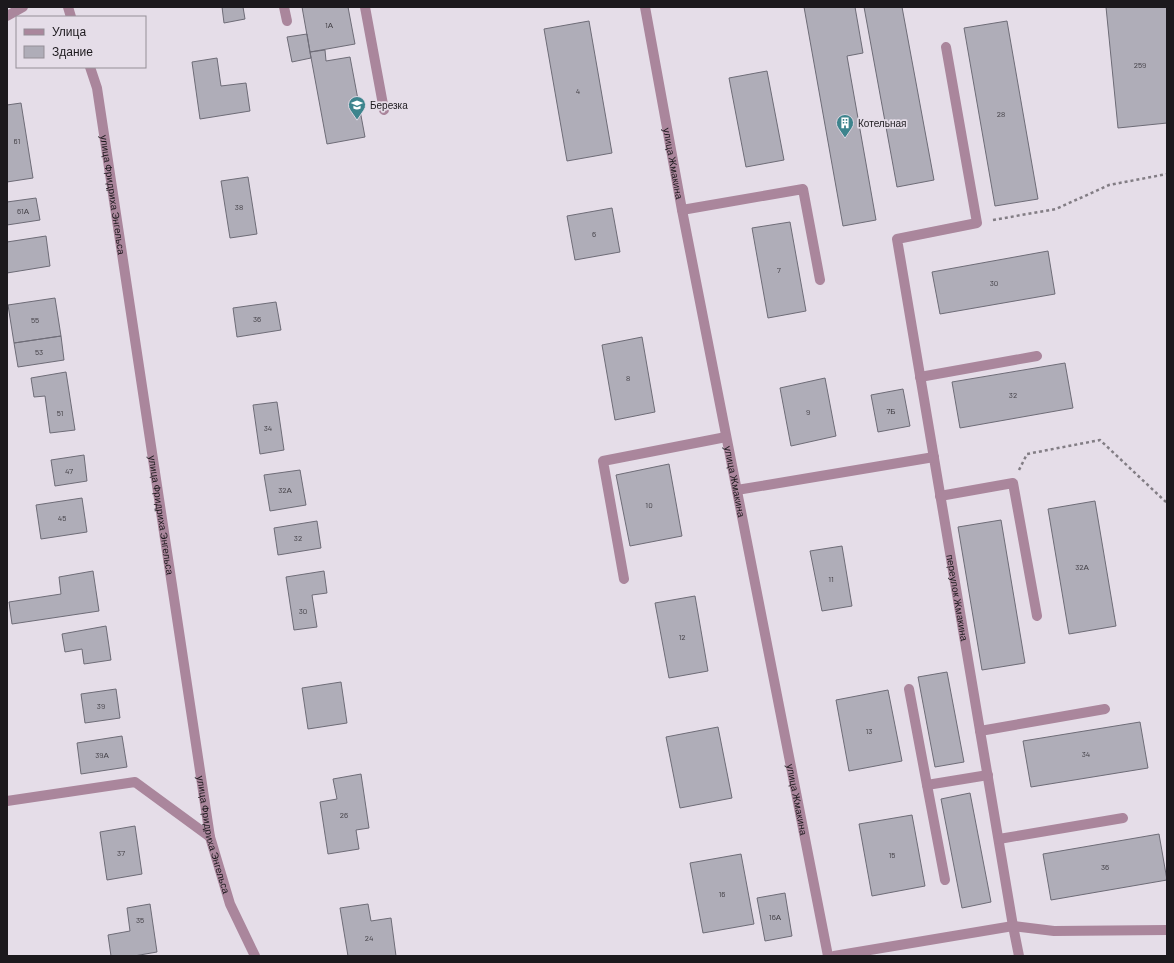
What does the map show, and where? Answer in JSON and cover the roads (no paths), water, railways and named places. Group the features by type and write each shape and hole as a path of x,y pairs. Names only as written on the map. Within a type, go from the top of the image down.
{"street":[{"path":"7,16 23,7"},
{"path":"284,7 287,21"},
{"path":"364,7 384,110"},
{"name":"улица Жмакина","path":"645,7 682,210 828,956"},
{"name":"переулок Жмакина","path":"946,47 977,223 896,238 1019,956"},
{"name":"улица Фридриха Энгельса","path":"90,68 97,88 210,836 230,904 255,956"},
{"path":"682,210 804,189 820,280"},
{"path":"920,377 1037,356"},
{"path":"624,579 603,461 726,437"},
{"path":"737,490 934,457"},
{"path":"940,496 1013,483 1037,616"},
{"path":"909,689 945,880"},
{"path":"980,731 1105,709"},
{"path":"927,785 988,775"},
{"path":"7,801 135,782 210,836"},
{"path":"999,840 1123,818"},
{"path":"834,956 1013,926 1054,931 1167,930"}],"place":[{"name":"Березка","path":"357,120"},
{"name":"Котельная","path":"845,138"}]}
